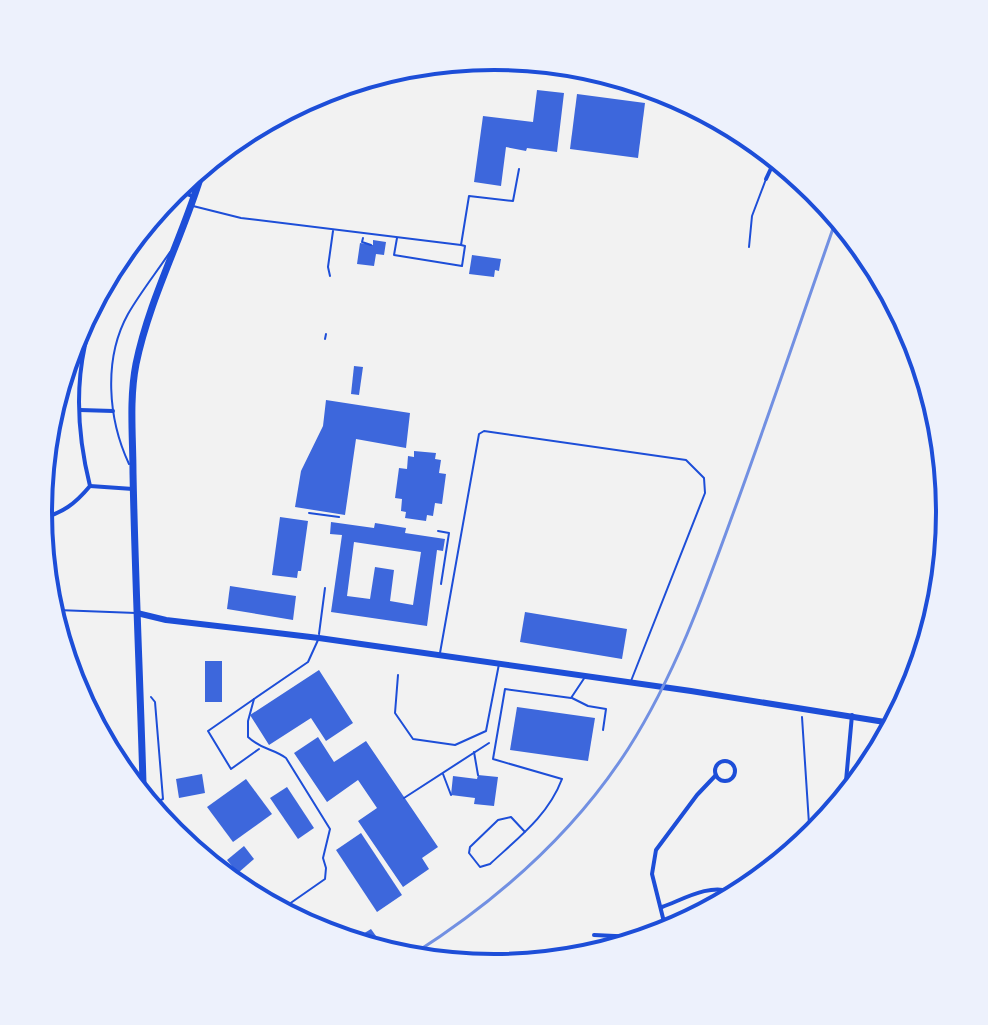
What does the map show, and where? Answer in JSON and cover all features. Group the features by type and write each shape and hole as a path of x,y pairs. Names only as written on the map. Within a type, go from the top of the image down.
{"main road":[{"path":"143,782 131,429 135,367 155,292 198,184"}],"street":[{"path":"766,179 771,168"},
{"path":"185,196 193,201"},
{"path":"52,516 75,504 90,486 80,410 79,384 83,350"},
{"path":"80,410 113,411"},
{"path":"90,486 133,489"},
{"path":"137,613 166,620 500,663 883,721"},
{"path":"846,781 852,715"},
{"path":"722,762 733,766 734,775 729,780 720,780 716,775 715,769 722,762"},
{"path":"665,920 652,874 656,850 716,775"},
{"path":"662,907 712,890 725,889"},
{"path":"594,935 618,936"}],"lane":[{"path":"461,245 469,196 513,201 519,169"},
{"path":"749,247 752,216 766,179"},
{"path":"193,201 241,218 333,230 397,237 461,245 465,246 462,266 394,255 397,237"},
{"path":"330,276 328,267 333,230"},
{"path":"133,472 122,448 113,411 111,386 115,351 126,317 174,245"},
{"path":"439,655 479,434 484,431 686,460 704,478 705,493 631,682"},
{"path":"260,749 231,769 208,731 308,662 319,638 325,588"},
{"path":"63,610 137,613"},
{"path":"398,675 395,713 413,739 455,745 486,731 500,663"},
{"path":"571,698 585,676"},
{"path":"525,832 511,817 498,820 470,847 469,853 483,868 490,864 525,832 540,818 562,779 493,759 505,689 571,698 588,706 606,709 603,730"},
{"path":"254,699 248,721 248,737 260,749 278,752 286,758 330,829 323,858 325,879 289,904"}],"path":[{"path":"325,339 326,334"},
{"path":"309,513 339,517"},
{"path":"438,531 449,533 441,584"},
{"path":"140,684 155,702 163,799 159,801"},
{"path":"801,707 809,823"},
{"path":"404,798 497,739"},
{"path":"474,752 478,775"},
{"path":"442,772 451,795"}],"building":[{"path":"537,90 564,93 557,152 506,147 501,186 474,182 483,116 533,122"},
{"path":"577,94 645,103 638,158 570,149"},
{"path":"373,240 386,242 384,255 376,254 374,266 357,264 360,243 373,245"},
{"path":"472,255 501,259 499,271 495,270 494,277 469,274"},
{"path":"354,366 363,367 359,395 351,394"},
{"path":"326,400 410,413 406,448 356,439 345,515 295,507 301,471 323,426"},
{"path":"414,451 436,453 435,459 441,460 439,473 446,474 442,504 435,503 433,516 427,515 426,521 405,518 406,512 401,511 402,499 395,498 399,468 407,469 408,456 414,457"},
{"path":"280,517 308,521 301,571 298,571 297,578 272,575"},
{"path":"331,522 374,528 375,523 406,528 405,533 445,539 443,551 437,550 427,626 331,612 342,535 330,534","holes":["354,542 421,552 413,605 390,601 394,570 375,567 370,599 347,596"]},
{"path":"230,586 296,596 293,620 227,609"},
{"path":"525,612 627,629 622,659 520,642"},
{"path":"205,661 222,661 222,702 205,702"},
{"path":"319,670 353,723 326,741 311,718 269,745 250,715"},
{"path":"517,707 595,718 588,761 510,750"},
{"path":"318,737 334,762 366,741 438,847 422,858 429,869 403,887 358,821 377,808 358,780 327,802 294,753"},
{"path":"202,774 205,793 179,798 176,779"},
{"path":"478,775 498,777 494,806 474,804 475,798 451,795 453,776 477,779"},
{"path":"246,779 272,814 233,842 207,807"},
{"path":"287,787 314,828 298,839 270,798"},
{"path":"361,833 402,895 377,912 336,850"},
{"path":"244,846 254,859 238,873 227,860"},
{"path":"371,929 378,938 363,934"}],"railway":[{"path":"422,948 476,911 559,836 607,780 645,721 674,663 711,573 833,229"}]}
